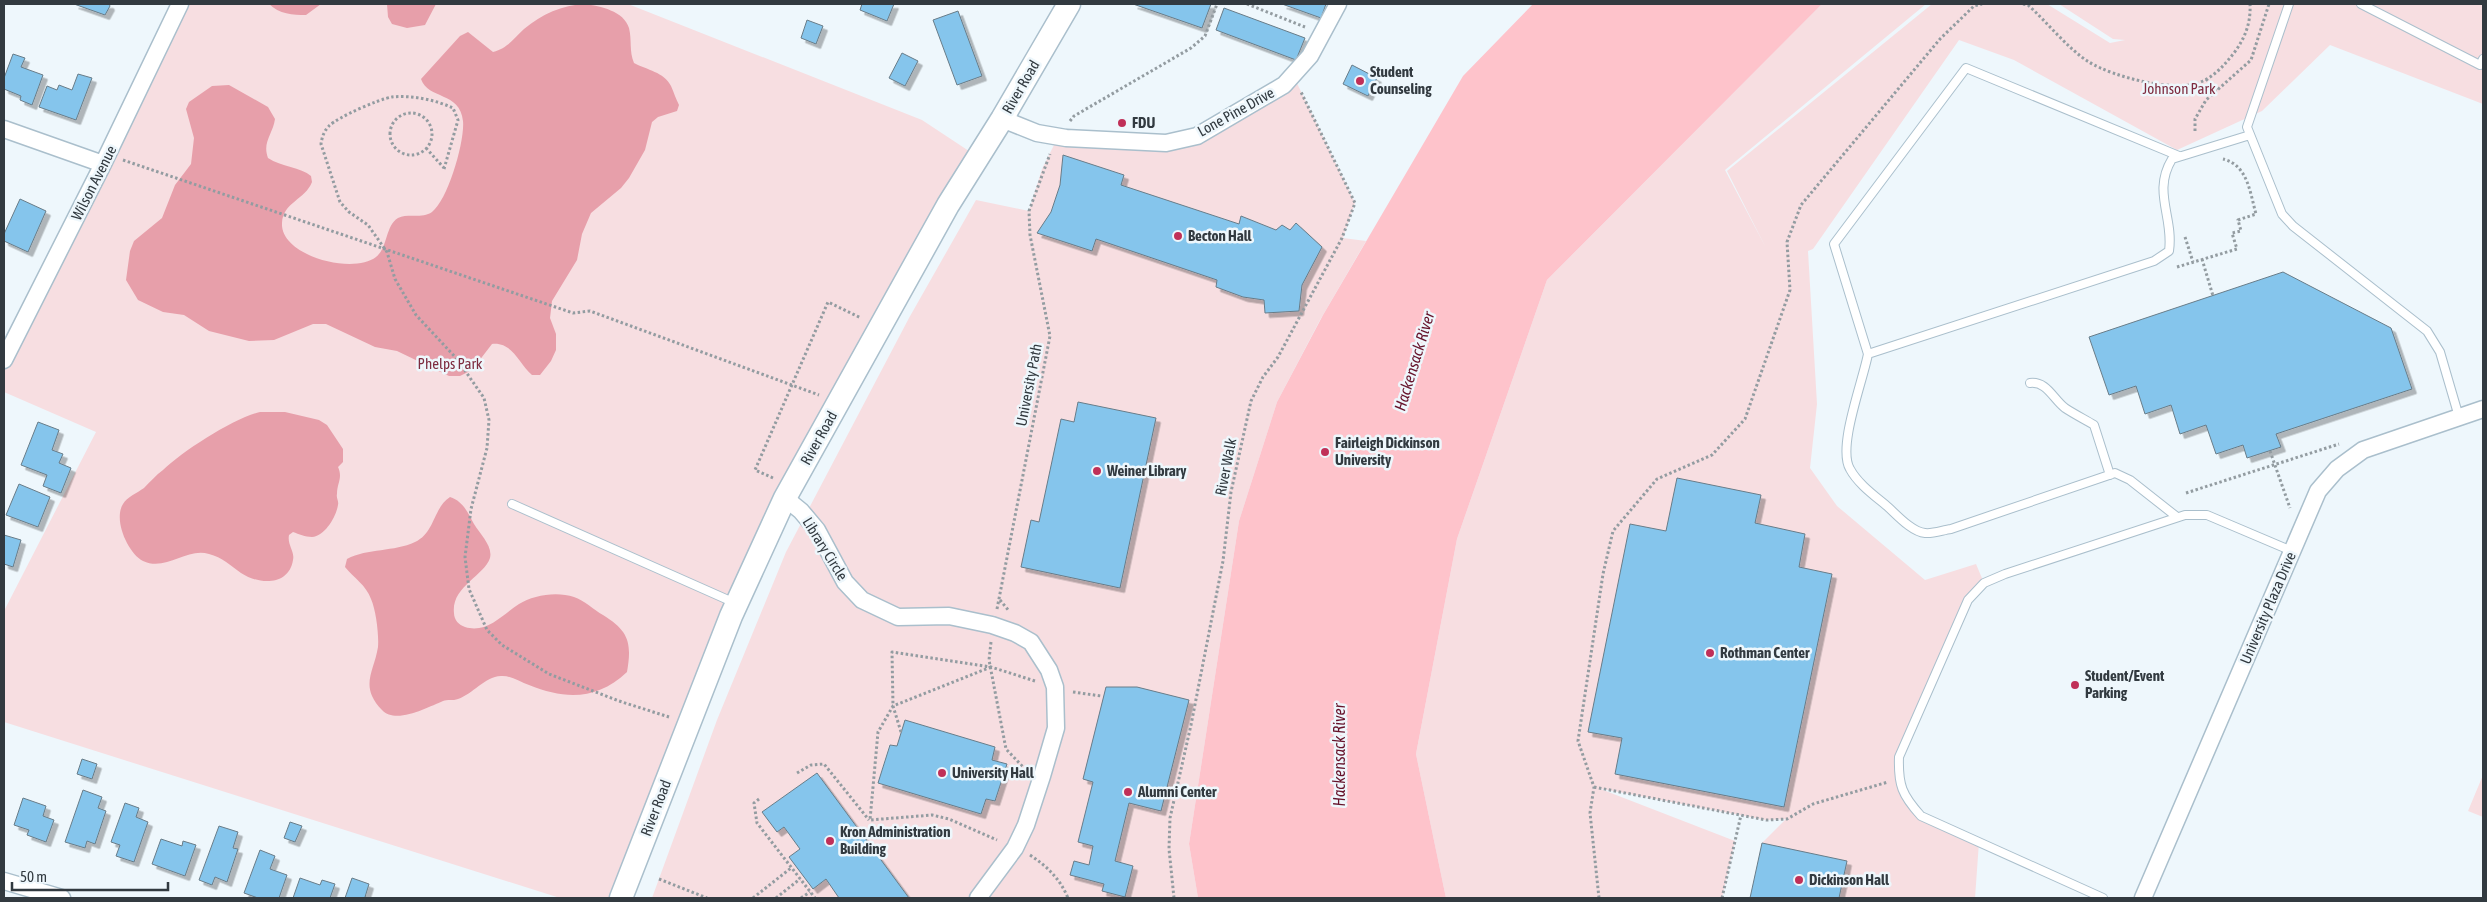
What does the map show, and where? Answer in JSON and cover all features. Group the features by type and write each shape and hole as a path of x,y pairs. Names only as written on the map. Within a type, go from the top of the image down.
{"main road":[{"name":"River Road","path":"621,898 736,604 789,492 948,205 1002,119 1069,4"}],"street":[{"name":"Wilson Avenue","path":"4,360 105,160 180,4"},
{"name":"Lone Pine Drive","path":"1002,119 1037,133 1058,137 1166,143 1197,136 1284,85 1310,56 1338,4"},
{"path":"4,129 105,160"},
{"name":"University Plaza Drive","path":"2143,898 2318,491 2337,469 2363,450 2483,409"},
{"name":"Library Circle","path":"789,492 801,511 817,530 845,582 862,600 898,617 949,616 992,625 1016,633 1031,642 1049,670 1055,687"},
{"path":"978,898 1015,848 1026,825 1056,728 1055,687"},
{"path":"4,881 62,898"}],"lane":[{"path":"2289,4 2246,127 2282,214 2293,226 2426,331 2440,352 2459,417"},
{"path":"2361,4 2480,65 2483,59"},
{"path":"2177,517 2130,480 2115,473 1951,529 1923,533 1903,521 1863,485 1849,468 1847,443 1849,427 1864,377 1868,354 1834,244 1966,68 2179,156"},
{"path":"1868,354 2154,261 2168,251 2170,242 2162,188 2166,170 2172,159 2250,135"},
{"path":"2030,383 2037,382 2044,385 2064,407 2094,425 2110,475"},
{"path":"512,504 736,604"},
{"path":"2103,898 1921,816 1906,800 1898,779 1899,757 1968,600 1984,583 2185,515 2207,515 2292,551"}],"path":[{"name":"University Path","path":"1025,777 1025,768 1006,749 989,660 992,625 999,600 1050,336 1030,235 1029,212 1042,169 1058,137 1074,116 1191,48 1205,36 1217,4"},
{"path":"1247,4 1322,33"},
{"path":"1599,898 1590,813 1594,787 1578,741 1602,574 1613,531 1657,479 1712,455 1745,419 1790,290 1787,242 1801,205 1940,39 1974,6 1982,4"},
{"path":"2023,4 2028,5 2088,62 2119,76 2144,83 2175,85 2202,82 2224,66 2239,46 2249,26 2250,4"},
{"path":"2195,131 2195,119 2200,108 2250,60 2269,4"},
{"name":"River Walk","path":"1174,898 1169,849 1170,818 1198,687 1222,561 1231,492 1251,400 1263,377 1278,357 1342,238 1355,203 1293,75"},
{"path":"2206,79 2217,90"},
{"path":"426,148 444,169 458,120 453,108 439,102 400,97 383,100 334,122 322,137 321,144 340,202 349,212 368,225 388,252 395,280 416,315 457,359 484,398 489,420 487,448 471,509 465,557 469,589 487,630 502,645 550,674 619,701 689,723"},
{"path":"408,114 415,114 426,120 432,132 431,139 426,148 417,154 410,155 397,150 390,137 392,124 397,119 408,114"},
{"path":"2178,267 2237,248 2232,233 2241,231 2238,220 2256,214 2244,174 2235,163 2221,158"},
{"path":"105,160 573,313 590,311 838,402"},
{"path":"2182,228 2193,262"},
{"path":"2202,259 2213,296"},
{"path":"789,492 755,470 828,302 880,328"},
{"path":"2186,493 2340,443"},
{"path":"2270,451 2290,509"},
{"path":"901,732 893,706 892,652 990,667 1055,687"},
{"path":"870,820 878,732 893,706 990,667"},
{"path":"796,773 811,765 824,764 870,820"},
{"path":"1594,787 1766,820 1787,819 1813,804 1898,779"},
{"path":"759,799 754,803 757,823 815,898"},
{"path":"870,820 932,815 949,819 998,841 1002,833"},
{"path":"1722,898 1741,816"},
{"path":"1015,848 1045,864 1060,880 1068,898"},
{"path":"752,898 791,868"},
{"path":"659,879 707,898"},
{"path":"776,898 800,879"},
{"path":"801,898 810,892"}],"green space":[{"name":"Phelps Park","path":"180,4 628,4 922,120 978,157 785,498 621,898 560,898 4,722 4,611 96,432 4,392 4,360"},
{"path":"269,4 321,4 306,15 282,12"},
{"path":"387,4 436,4 425,25 407,28 392,24 388,17"},
{"path":"585,4 611,10 622,17 629,28 634,63 664,77 671,86 679,105 677,111 658,117 652,122 645,150 629,178 621,188 591,213 582,234 577,260 552,301 550,318 556,334 556,350 551,361 540,375 532,375 515,354 499,344 492,344 472,370 460,376 449,376 397,351 375,347 326,324 313,324 274,340 249,341 209,331 184,315 163,312 138,300 126,280 130,251 134,241 162,218 175,185 191,164 194,138 186,109 189,102 212,86 229,85 268,107 275,119 266,147 268,158 311,176 312,182 309,188 286,210 283,216 282,223 285,235 293,245 305,253 336,263 351,264 365,262 380,253 391,226 398,218 424,215 432,212 444,196 454,170 463,130 461,111 450,100 425,86 421,79 460,36 468,32 493,52 506,46 524,29 545,15 560,8"},
{"name":"Johnson Park","path":"1822,4 1926,4 1725,170 1766,248 1727,171 1932,4 2047,4 2110,43 2125,40 2113,39 2059,4 2483,4 2483,104 2330,45 2262,111 2177,150 2014,60 1959,40 1813,249 1808,251 1817,404 1810,468 1837,506 1925,580 1976,564 1984,583 1968,600 1899,757 1898,779 1921,816 1979,842 1975,898 1839,898 1847,861 1762,843 1786,819 1766,820 1598,788 1735,841 1722,898 1446,898 1416,754 1457,539 1547,280"},
{"path":"1293,75 1355,203 1343,238 1366,241 1320,320 1277,402 1239,521 1189,844 1198,898 909,898 817,773 762,812 777,832 784,827 800,849 789,857 812,889 826,879 839,898 652,898 717,720 786,552 909,318 976,200 1029,211 1042,169 1058,137 1197,136","holes":["905,720 995,747 992,760 1007,764 995,801 986,799 981,814 878,783 889,745 897,746"]},
{"path":"260,412 285,412 319,420 327,425 343,449 343,462 338,467 340,477 337,490 338,505 335,515 325,530 312,537 293,532 289,535 293,554 290,569 280,579 272,581 256,580 248,577 222,559 209,554 193,554 160,564 152,564 137,557 127,544 121,527 120,511 123,504 144,488 172,462 196,445 223,428 249,415"},
{"path":"450,497 458,501 465,508 490,549 490,558 487,564 462,589 454,604 455,618 459,624 465,627 480,628 494,622 531,598 560,594 578,598 612,621 623,632 627,639 629,653 627,672 604,688 581,695 568,695 543,690 501,676 489,679 463,697 445,700 412,713 395,716 382,710 371,694 370,686 371,672 378,647 378,629 374,609 366,590 345,567 347,559 364,553 407,545 422,538 427,533 440,507"},
{"path":"2483,775 2483,817 2468,811"}],"water":[{"name":"Hackensack River","path":"1533,4 1822,4 1547,280 1457,539 1416,754 1446,898 1198,898 1189,844 1239,521 1277,402 1323,315 1463,76"}],"building":[{"path":"74,4 109,4 110,6 105,15"},
{"path":"862,4 894,4 887,21 860,10"},
{"path":"1133,4 1211,4 1202,28"},
{"path":"1282,4 1326,4 1321,18"},
{"path":"1224,8 1305,38 1296,60 1216,30"},
{"path":"958,11 982,76 957,85 933,20"},
{"path":"807,20 823,26 816,44 801,38"},
{"path":"902,53 918,61 905,86 889,78"},
{"path":"13,54 25,58 21,67 43,75 32,105 20,100 21,96 4,89 4,78"},
{"name":"Student Counseling","path":"1352,65 1377,78 1368,96 1343,84"},
{"path":"78,74 92,78 76,120 39,107 47,86 57,90 59,85 72,90"},
{"name":"Becton Hall","path":"1063,155 1124,175 1121,185 1239,224 1241,216 1276,230 1282,225 1290,230 1296,223 1322,247 1302,285 1299,311 1265,313 1264,300 1243,297 1216,287 1217,280 1096,239 1092,251 1037,233 1051,212 1060,185"},
{"path":"20,199 46,211 28,252 4,241 4,234"},
{"path":"2283,272 2391,328 2412,389 2276,434 2281,447 2247,458 2243,445 2216,454 2206,425 2180,434 2171,405 2145,414 2136,386 2109,395 2089,337"},
{"name":"Weiner Library","path":"1078,402 1156,418 1120,588 1021,567 1031,520 1039,522 1061,419 1074,422"},
{"path":"38,422 59,430 52,450 63,454 59,463 71,468 61,493 43,486 47,475 21,465"},
{"name":"Rothman Center","path":"1677,478 1761,495 1755,523 1805,534 1799,567 1832,574 1784,807 1615,774 1622,738 1588,732 1630,524 1666,531"},
{"path":"19,484 50,497 38,527 6,515"},
{"path":"4,535 21,540 13,567 4,564"},
{"name":"Alumni Center","path":"1106,687 1137,687 1189,700 1161,811 1129,803 1115,861 1133,866 1125,897 1102,891 1104,884 1070,875 1074,861 1089,865 1093,846 1078,842 1093,782 1083,779"},
{"name":"University Hall","path":"905,720 995,747 992,760 1007,764 995,801 986,799 981,814 878,783 890,745 897,746"},
{"path":"82,759 97,764 92,779 77,774"},
{"name":"Kron Administration Building","path":"817,773 909,898 839,898 826,879 813,889 789,857 800,849 784,827 777,832 762,812"},
{"path":"83,790 102,797 98,808 106,811 95,844 87,841 85,848 65,842"},
{"path":"23,798 46,806 43,816 54,820 46,842 27,835 29,830 14,825"},
{"path":"125,803 139,808 136,817 148,822 134,862 116,856 120,845 111,842"},
{"path":"290,822 302,826 295,842 284,838"},
{"path":"219,826 238,832 233,848 238,849 227,882 215,877 212,885 199,880"},
{"path":"161,839 182,846 183,841 196,845 185,876 152,864"},
{"name":"Dickinson Hall","path":"1762,843 1847,861 1839,898 1750,898"},
{"path":"260,850 275,856 270,869 287,875 279,898 258,898 244,893"},
{"path":"300,878 320,885 322,880 335,884 330,898 293,898"},
{"path":"352,878 369,884 365,897 370,898 345,898"}],"place":[{"name":"Student Counseling","path":"1360,81"},
{"name":"FDU","path":"1122,123"},
{"name":"Becton Hall","path":"1178,236"},
{"name":"Fairleigh Dickinson University","path":"1325,452"},
{"name":"Weiner Library","path":"1097,471"},
{"name":"Rothman Center","path":"1710,653"},
{"name":"Student/Event Parking","path":"2075,685"},
{"name":"University Hall","path":"942,773"},
{"name":"Alumni Center","path":"1128,792"},
{"name":"Kron Administration Building","path":"830,841"},
{"name":"Dickinson Hall","path":"1799,880"}]}
